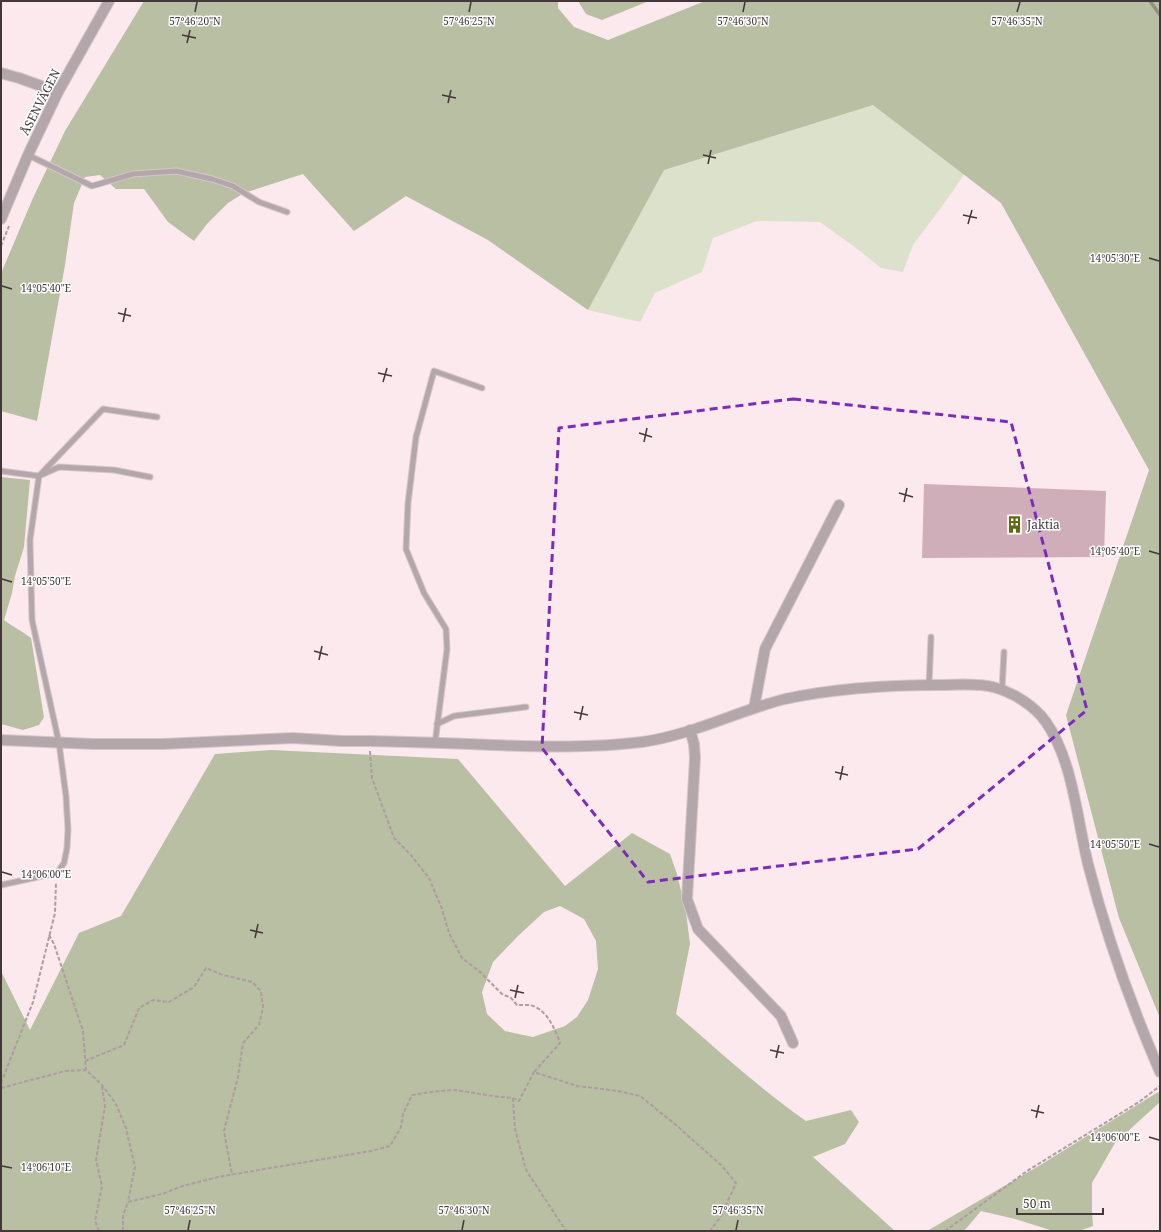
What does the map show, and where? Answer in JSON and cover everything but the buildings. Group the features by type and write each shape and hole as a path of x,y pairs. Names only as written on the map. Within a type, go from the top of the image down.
{"street":[{"name":"ÅSENVÄGEN","path":"1,219 28,155 58,92 109,1"},
{"path":"1,73 58,92"},
{"path":"754,708 765,650 839,505"},
{"path":"1,740 59,743 163,744 293,738 342,741 580,747 644,741 690,730 754,708 786,699 857,687 929,685 972,685 992,687 1010,693 1030,706 1045,720 1058,743 1069,776 1089,865 1110,938 1141,1027 1160,1072"},
{"path":"690,730 694,744 695,758 687,899 698,929 781,1016 793,1042"}],"lane":[{"path":"28,155 92,186 133,174 176,171 212,179 233,186 259,202 287,212"},
{"path":"435,743 447,649 446,629 424,593 406,549 408,503 416,437 434,371 482,388"},
{"path":"1,885 57,873 64,863 67,848 68,829 66,796 59,743 32,620 30,540 39,476 103,409 157,418"},
{"path":"1,471 39,476 59,468 114,470 150,477"},
{"path":"929,685 931,637"},
{"path":"1002,690 1004,652"},
{"path":"437,724 454,716 526,707"}],"path":[{"path":"128,1202 162,1194 183,1186 218,1177 371,1151 390,1146 401,1127 403,1114 412,1095 455,1090 513,1098 519,1101 534,1072 560,1043 554,1026 543,1013 537,1008 529,1005 517,1005 511,998 502,994 480,972 462,958 449,933 442,909 429,878 410,854 394,838 372,778 369,741"},
{"path":"1,1083 33,1002 55,913 57,873"},
{"path":"49,934 54,944 83,1031 86,1070 102,1085 116,1104 126,1128 135,1167 128,1202 123,1216 124,1231"},
{"path":"85,1061 124,1045 139,1008 153,1000 169,1002 194,987 206,968 223,975 252,982 262,991 263,1007 259,1026 243,1043 238,1077 224,1131 232,1175"},
{"path":"1,1088 65,1071 86,1070"},
{"path":"534,1072 577,1086 618,1091 640,1096 705,1150 722,1166 736,1183 721,1216 710,1231"},
{"path":"99,1231 95,1221 102,1186 96,1160 105,1106 102,1085"},
{"path":"945,1231 1027,1172 1139,1102 1160,1086"},
{"path":"513,1098 515,1129 526,1170 566,1231"}],"highlighted area":[{"path":"793,399 1011,422 1087,710 918,849 648,882 542,748 559,428"}],"green space":[{"path":"144,1 558,1 558,8 574,27 608,40 705,1 1160,1 1160,1018 1119,918 1066,715 1149,470 1001,203 873,105 664,170 588,310 488,240 406,196 354,231 303,174 244,193 228,203 207,224 194,241 168,222 144,189 116,189 100,175 85,177 74,203 65,265 37,421 1,411 2,271 33,198 65,131"},
{"path":"578,1 649,1 602,20 586,14"},
{"path":"541,31 872,105 996,129 913,245 903,272 881,268 820,222 757,221 713,238 702,272 655,293 640,322 588,310 488,240 406,196 354,231 303,174"},
{"path":"1,477 30,480 24,547 4,620 31,638 44,717 39,725 23,730 1,724"},
{"path":"271,750 458,759 565,886 632,833 670,854 677,874 686,912 690,944 676,1014 756,1083 806,1121 851,1110 859,1122 845,1144 813,1157 895,1231 1,1231 1,971 30,1030 79,933 121,916 215,754","holes":["560,906 584,919 596,941 598,969 588,1000 577,1017 565,1026 533,1037 505,1031 487,1014 482,992 493,962 544,912"]},
{"path":"1158,1092 1160,1102 1115,1143 1092,1183 1093,1226 1082,1230 1050,1230 1015,1219 981,1211 964,1231 927,1231 1042,1164"}],"waterway":[{"path":"1150,1 1160,15"}],"place":[{"name":"Jaktia","path":"1014,524"}]}
